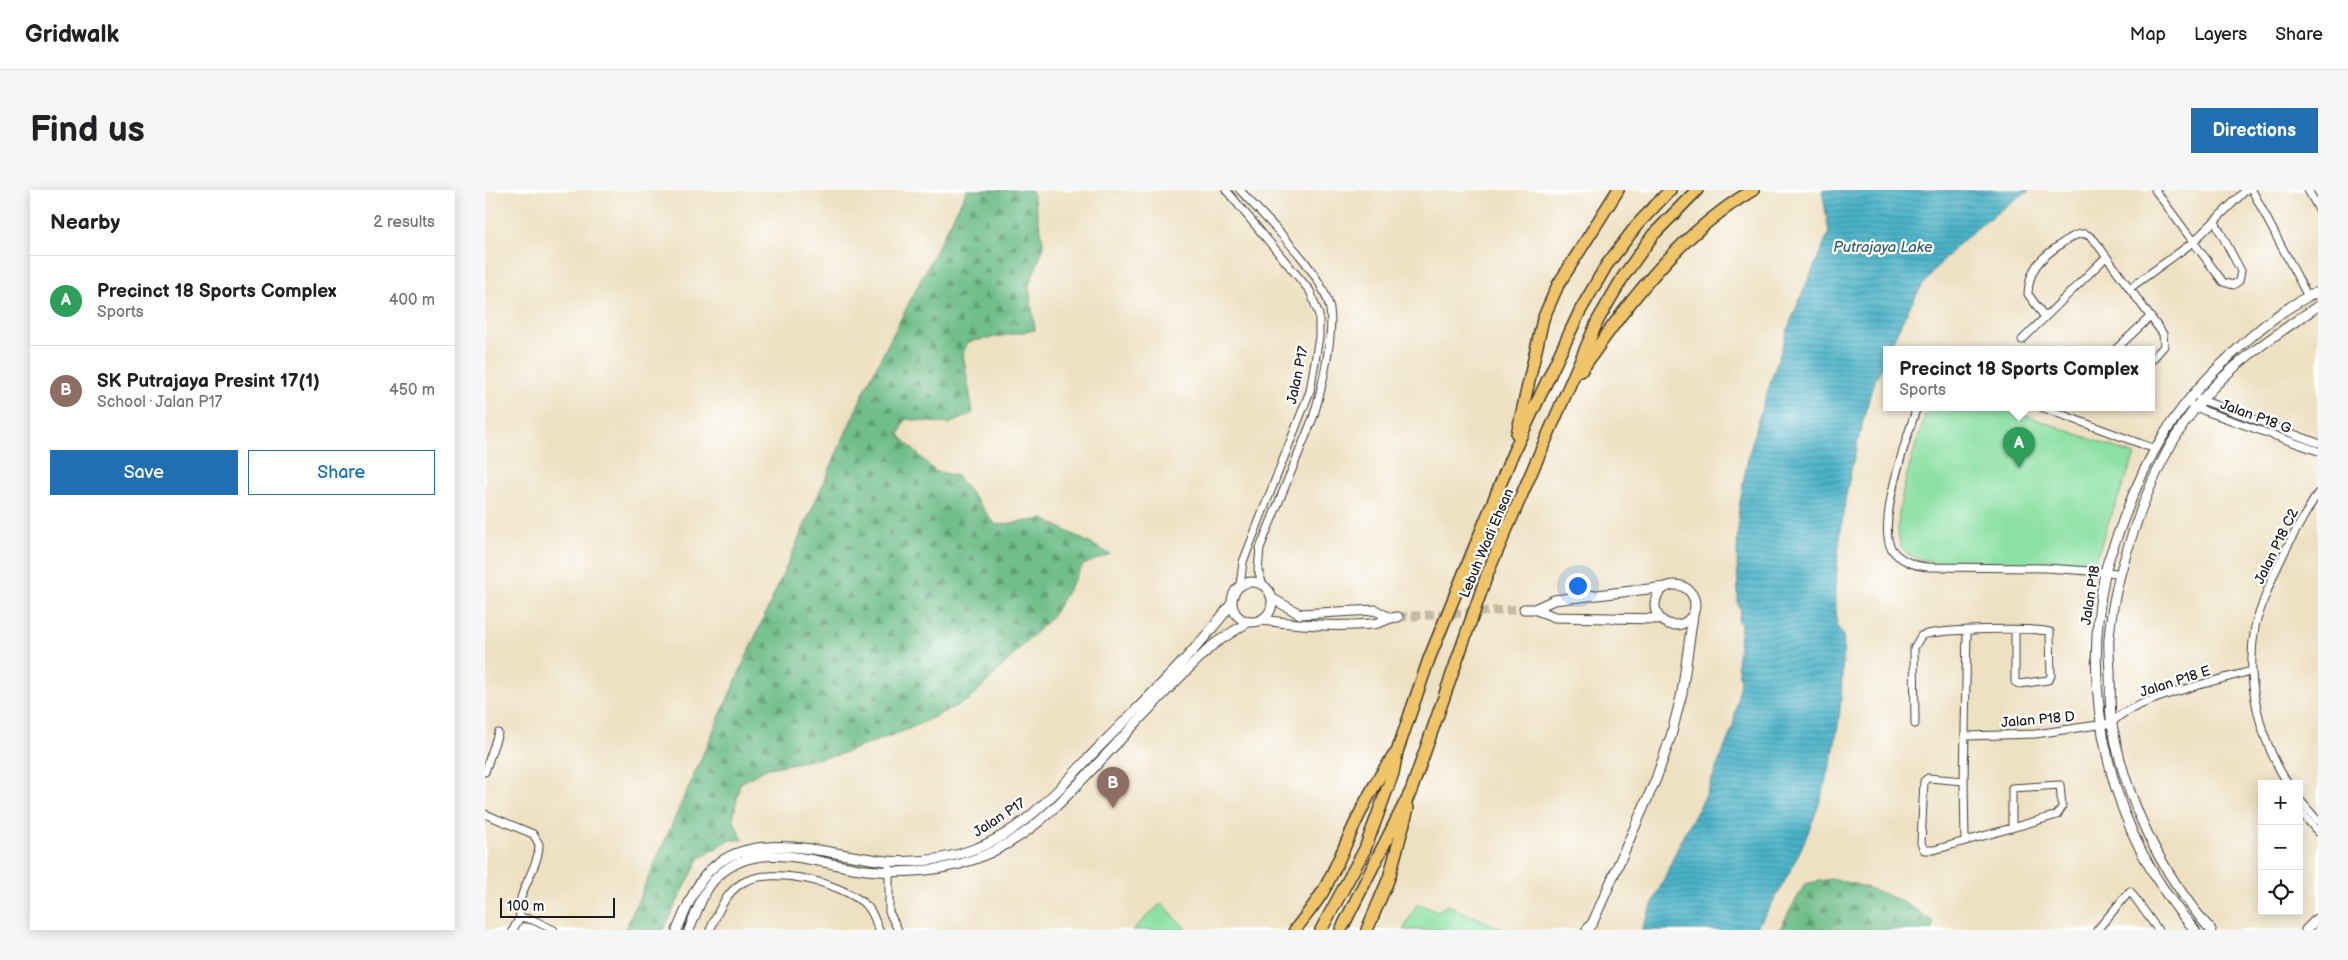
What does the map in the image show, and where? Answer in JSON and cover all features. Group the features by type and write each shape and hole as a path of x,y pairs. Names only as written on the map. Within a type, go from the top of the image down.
{"main road":[{"path":"1513,453 1543,319 1558,285 1618,190"},
{"name":"Lebuh Wadi Ehsan","path":"1321,930 1365,849 1393,773 1397,752 1429,659 1513,453 1580,311 1606,266 1637,225 1670,190"},
{"name":"Lebuh Wadi Ehsan","path":"1341,930 1411,791 1488,572 1537,464 1563,397 1598,320 1623,277 1653,235 1697,190"},
{"path":"1563,397 1600,343 1661,265 1725,207 1753,190"},
{"path":"1295,930 1325,888 1359,811 1381,772 1397,752"},
{"path":"1367,930 1389,878 1405,825 1411,791"}],"street":[{"name":"Jalan P17","path":"1226,190 1310,291 1319,315 1319,337 1311,391 1243,562 1240,586"},
{"name":"Jalan P17","path":"1240,190 1316,278 1324,292 1331,320 1317,405 1261,548 1258,570 1263,585"},
{"path":"2155,190 2223,282 2233,285 2239,281 2242,275 2238,263 2215,222"},
{"path":"2130,288 2193,243 2246,190"},
{"path":"2252,190 2309,296"},
{"path":"2308,190 2318,208"},
{"path":"2044,316 2029,298 2028,291 2037,264 2047,254 2082,234 2091,238 2130,288 2165,338 2161,350 2155,357"},
{"path":"2022,340 2044,316 2106,257"},
{"name":"Jalan P18","path":"2195,930 2154,874 2127,822 2112,775 2100,725 2097,623 2105,571 2131,500 2155,449 2189,399 2206,378 2271,320 2318,292"},
{"name":"Jalan P18","path":"2211,930 2172,877 2139,818 2133,803 2112,723 2109,639 2119,573 2146,493 2168,449 2199,404 2271,338 2318,306"},
{"path":"2119,346 2149,317"},
{"name":"Jalan P18 G","path":"2189,399 2318,451"},
{"name":"Jalan P18 G","path":"2199,404 2318,443"},
{"path":"1916,411 1899,457 1890,508 1889,538 1891,548 1899,556 1917,566 1928,567 2105,571 2119,573"},
{"path":"2052,411 2155,449"},
{"name":"Jalan P18 C2","path":"2286,780 2272,758 2261,727 2251,671 2255,626 2274,572 2299,523 2318,493"},
{"path":"1249,582 1263,585 1273,599 1300,614 1375,610 1393,617 1375,624 1299,625 1262,620 1248,622 1237,616 1232,603 1234,594 1240,586 1249,582"},
{"path":"1535,609 1554,600 1676,586 1687,590 1694,599 1682,693 1662,761 1593,922 1587,930"},
{"path":"1666,587 1657,596 1655,602 1657,614 1660,619 1681,632 1688,641"},
{"path":"1262,620 1271,612 1273,599"},
{"name":"Jalan P17","path":"677,930 703,878 717,864 742,850 777,845 889,861 947,857 977,848 1017,825 1045,802 1197,648 1232,603"},
{"path":"1523,609 1535,609 1555,617 1660,619"},
{"path":"1670,625 1685,623 1693,615"},
{"name":"Jalan P17","path":"689,930 706,892 717,876 727,869 756,857 776,855 889,872 919,871 958,864 993,853 1024,835 1043,819 1195,662 1214,644 1248,622"},
{"path":"1915,724 1916,643 1924,634 2015,630 2050,632 2051,676 2048,680 2019,684 2015,682 2015,630"},
{"path":"1965,841 1964,781 1967,631"},
{"name":"Jalan P18 E","path":"2112,723 2117,716 2145,703 2251,671"},
{"name":"Jalan P18 D","path":"1966,736 2035,734 2112,723"},
{"path":"485,772 498,733"},
{"path":"1964,781 1928,778 1924,781 1921,843 1924,850 1929,851 1965,841 2012,827 2061,812 2060,785 2012,788 2012,827"},
{"path":"2303,804 2318,822"},
{"path":"485,814 533,834 539,844 535,862 520,904 520,917 513,930"},
{"path":"2303,815 2318,832"},
{"path":"889,861 889,912 898,930"},
{"path":"710,930 721,908 735,889 751,879 771,876 827,884 844,890 870,908 879,930"},
{"path":"2097,930 2130,891 2158,930"},
{"path":"520,917 533,920 554,930"},
{"path":"2306,930 2318,918"}],"green space":[{"path":"967,190 1032,190 1044,246 1029,286 1035,330 968,342 963,354 973,413 949,424 905,419 899,435 935,471 957,476 996,525 1044,519 1110,554 1083,565 1052,616 969,700 909,729 838,755 768,768 740,783 733,819 743,840 729,840 699,859 663,930 625,930 867,385"},
{"path":"1927,411 2013,411 2135,455 2106,529 2094,567 1936,563 1907,554 1899,540 1898,523 1905,481"},
{"path":"1830,879 1871,889 1897,899 1933,922 1932,930 1779,930 1805,884"},
{"path":"1162,903 1187,930 1132,930"},
{"path":"1418,903 1437,912 1447,905 1505,930 1403,930"}],"water":[{"name":"Putrajaya Lake","path":"1822,190 2030,190 1985,222 1944,259 1916,295 1890,346 1883,346 1883,363 1872,388 1858,441 1839,542 1836,609 1837,624 1844,646 1840,709 1835,743 1817,809 1805,841 1790,871 1755,930 1641,930 1683,836 1705,797 1733,726 1740,681 1737,664 1741,625 1738,621 1741,610 1738,604 1737,551 1739,507 1746,467 1757,423 1791,320 1829,232"}],"tunnel":[{"path":"1398,617 1524,609"}],"place":[{"name":"Precinct 18 Sports Complex","path":"2019,468"},
{"name":"SK Putrajaya Presint 17(1)","path":"1113,808"}]}
